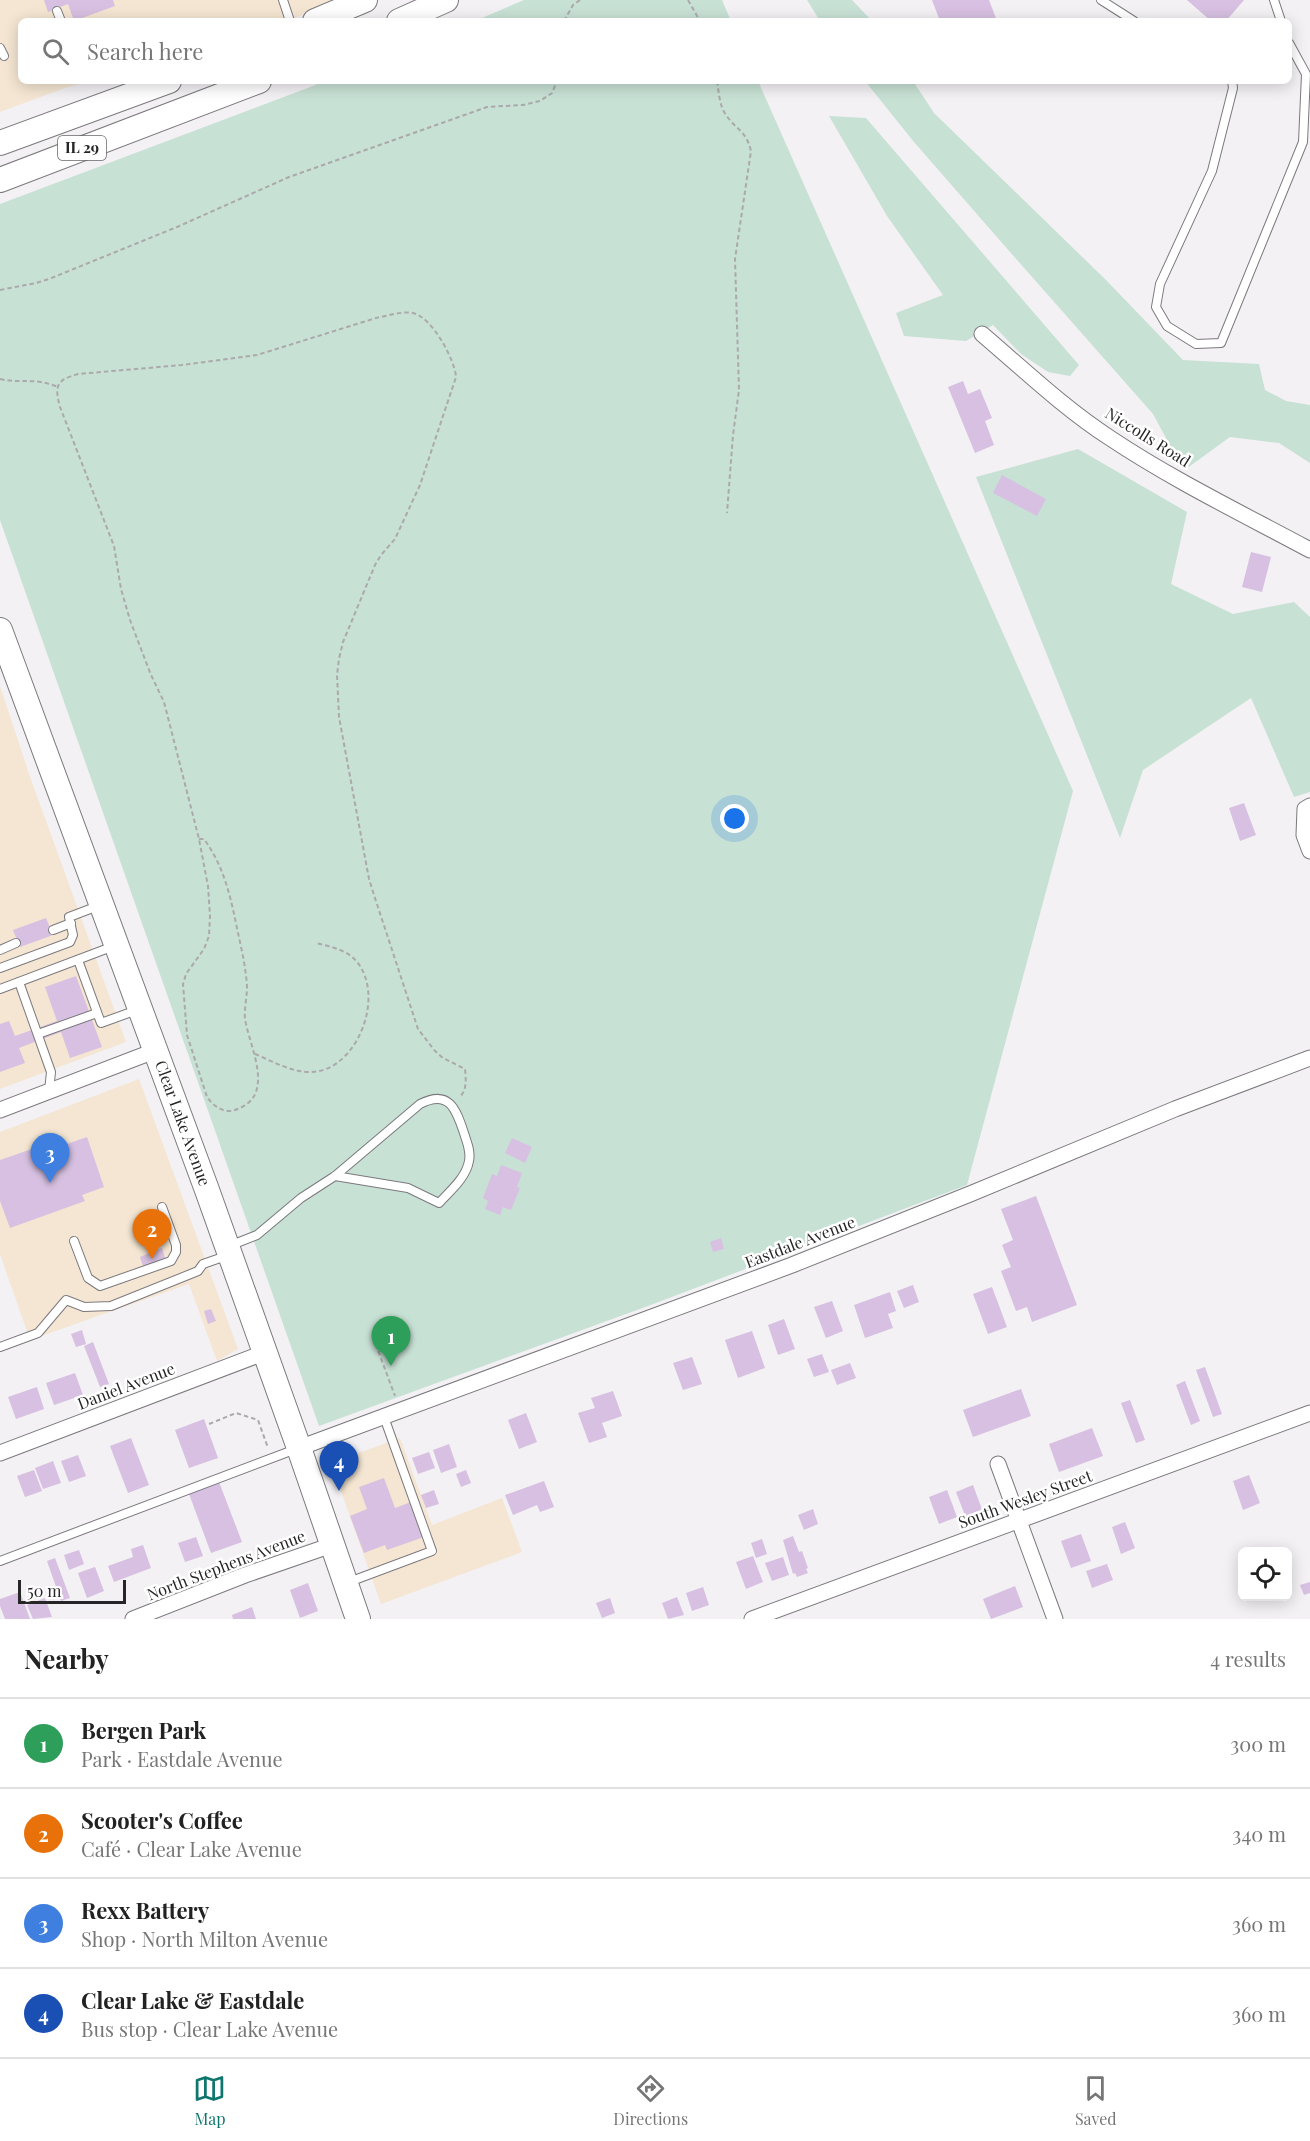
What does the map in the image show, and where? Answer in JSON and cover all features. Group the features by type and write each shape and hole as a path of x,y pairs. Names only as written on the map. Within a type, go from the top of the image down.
{"main road":[{"path":"322,18 365,0"},
{"path":"406,18 446,0"},
{"name":"IL 29","path":"7,139 161,84"},
{"name":"IL 29","path":"0,180 251,84"},
{"name":"Clear Lake Avenue","path":"0,630 157,1050 266,1352 357,1619"}],"street":[{"name":"Niccolls Road","path":"982,334 1108,437 1310,550"},
{"path":"1308,808 1304,835 1310,851"},
{"path":"0,1110 157,1050"},
{"name":"Eastdale Avenue","path":"299,1448 792,1265 1175,1109 1310,1058"},
{"name":"Daniel Avenue","path":"0,1453 266,1352"},
{"name":"South Wesley Street","path":"752,1619 1310,1413"},
{"path":"998,1464 1055,1619"},
{"name":"North Stephens Avenue","path":"133,1619 245,1575 332,1545"}],"lane":[{"path":"283,0 289,18"},
{"path":"1101,0 1129,18"},
{"path":"1274,0 1280,18"},
{"path":"57,11 60,18"},
{"path":"0,48 4,56"},
{"path":"1232,84 1212,171 1160,284 1156,306 1167,326 1196,344 1221,343 1303,142 1308,74 1292,48"},
{"path":"0,968 70,942 73,935 69,917 102,904"},
{"path":"52,930 71,923"},
{"path":"0,950 16,943"},
{"path":"0,989 118,945"},
{"path":"78,960 101,1023 141,1008"},
{"path":"19,982 51,1072 49,1091"},
{"path":"38,1034 97,1014"},
{"path":"0,1347 38,1333 66,1300 84,1307 111,1306 198,1271 204,1264 257,1235 301,1198 335,1176 430,1098 440,1098 449,1103 458,1114 470,1150 469,1162 464,1174 439,1203 408,1188 335,1176"},
{"path":"74,1241 88,1278 100,1286 171,1261 176,1252 176,1245 162,1207"},
{"path":"345,1584 432,1551 384,1417"},
{"path":"0,1561 299,1448"}],"path":[{"path":"566,18 573,5 580,0"},
{"path":"688,0 698,18"},
{"path":"0,290 49,279 177,227 290,177 487,107 523,105 540,101 552,93 556,84"},
{"path":"718,84 726,116 748,139 751,151 735,259 739,390 727,513"},
{"path":"199,839 204,839 222,869 230,892 245,968 247,990 245,1016 255,1054 258,1081 254,1098 248,1105 237,1110 228,1111 212,1104 207,1097 187,1035 183,984 186,974 204,949 208,936 208,886 199,839 164,702 130,620 121,589 114,546 60,407 56,392 58,387 65,378 78,374 182,365 256,355 376,318 412,313 421,316 429,324 456,366 456,377 428,465 395,538 375,565 344,642 337,675 339,717 369,879 418,1029 435,1051 465,1069 464,1094 452,1106"},
{"path":"0,379 11,382 43,381 58,387"},
{"path":"255,1054 287,1067 312,1072 328,1067 342,1058 361,1032 369,1002 369,988 364,975 351,956 316,943"},
{"path":"373,1336 401,1411"},
{"path":"209,1424 236,1413 258,1420 268,1448 270,1447"}],"shaded area":[{"path":"0,0 338,0 295,18 18,18 18,84 79,84 0,112"},
{"path":"0,686 29,774 126,1042 0,1089"},
{"path":"139,1079 238,1349 217,1361 189,1284 30,1340 0,1254 0,1132"},
{"path":"400,1438 432,1525 502,1498 522,1552 381,1604 331,1463"}],"green space":[{"path":"524,0 722,0 730,18 482,18"},
{"path":"807,0 852,0 869,18 818,18"},
{"path":"318,84 759,84 1073,791 967,1185 648,1306 319,1426 0,520 0,204"},
{"path":"867,84 915,84 934,113 1106,280 1183,360 1259,364 1265,390 1286,401 1310,405 1310,463 1279,443 1230,437 1186,469 1181,466 1153,414 914,142"},
{"path":"829,116 866,118 1079,365 1070,376 1048,372 1021,354 993,325 966,341 904,336 896,313 943,295 887,216"},
{"path":"1078,449 1187,512 1171,584 1233,614 1294,602 1310,617 1310,792 1294,797 1251,698 1143,770 1120,838 976,477"}],"building":[{"path":"44,0 113,0 115,6 82,18 73,18 68,4 48,12"},
{"path":"932,0 989,0 996,18 939,18"},
{"path":"1187,0 1244,0 1229,18 1208,18"},
{"path":"963,381 968,394 980,389 992,418 985,421 994,445 975,453 948,387"},
{"path":"1002,475 1046,499 1037,516 993,493"},
{"path":"1251,552 1271,557 1262,592 1242,587"},
{"path":"1244,803 1256,835 1240,841 1229,808"},
{"path":"46,918 53,935 20,947 13,930"},
{"path":"76,976 102,1047 70,1058 61,1032 19,1048 25,1063 0,1072 0,1024 9,1021 15,1036 57,1021 45,987"},
{"path":"87,1137 104,1187 82,1195 85,1201 10,1228 0,1201 0,1160 61,1139 64,1145"},
{"path":"512,1138 532,1147 525,1163 505,1153"},
{"path":"501,1165 522,1173 517,1187 520,1188 511,1210 503,1207 500,1215 485,1209 488,1201 483,1198 492,1174 497,1176"},
{"path":"1036,1196 1077,1305 1032,1322 1027,1307 1016,1311 1001,1271 1011,1267 1002,1245 1013,1240 1001,1209"},
{"path":"721,1238 724,1249 713,1252 710,1242"},
{"path":"162,1248 166,1261 144,1269 140,1257"},
{"path":"913,1285 919,1302 904,1308 897,1291"},
{"path":"992,1287 1007,1327 988,1334 973,1294"},
{"path":"890,1292 896,1311 888,1314 893,1328 865,1338 854,1305"},
{"path":"832,1301 843,1331 826,1338 814,1307"},
{"path":"211,1309 216,1321 208,1324 204,1311"},
{"path":"784,1319 795,1349 778,1355 768,1325"},
{"path":"82,1330 86,1344 76,1347 71,1334"},
{"path":"752,1331 765,1368 738,1378 725,1340"},
{"path":"93,1342 109,1384 100,1387 84,1346"},
{"path":"822,1354 829,1372 814,1377 807,1359"},
{"path":"692,1357 702,1384 683,1390 673,1363"},
{"path":"850,1363 856,1378 837,1385 831,1370"},
{"path":"1205,1367 1222,1414 1213,1417 1196,1370"},
{"path":"75,1373 83,1395 54,1405 46,1383"},
{"path":"1185,1381 1200,1421 1191,1425 1176,1385"},
{"path":"37,1387 44,1409 16,1419 8,1397"},
{"path":"1021,1389 1031,1416 973,1437 963,1410"},
{"path":"613,1391 622,1416 602,1423 607,1437 589,1443 578,1413 595,1408 591,1398"},
{"path":"1130,1400 1145,1440 1136,1443 1121,1403"},
{"path":"526,1413 537,1442 519,1449 508,1420"},
{"path":"204,1419 218,1458 189,1468 175,1430"},
{"path":"1092,1428 1103,1456 1059,1472 1049,1444"},
{"path":"131,1438 149,1485 128,1493 110,1446"},
{"path":"449,1444 457,1467 441,1473 433,1450"},
{"path":"429,1452 435,1468 418,1474 412,1458"},
{"path":"78,1455 86,1476 69,1482 61,1461"},
{"path":"53,1461 61,1483 43,1489 35,1468"},
{"path":"34,1470 42,1491 25,1497 17,1476"},
{"path":"466,1470 471,1483 461,1487 456,1474"},
{"path":"1249,1475 1260,1503 1243,1510 1233,1481"},
{"path":"384,1478 395,1508 411,1502 424,1537 387,1550 385,1545 364,1553 350,1516 367,1509 359,1487"},
{"path":"544,1481 554,1507 540,1512 537,1505 513,1515 505,1495"},
{"path":"219,1482 242,1542 211,1553 189,1494"},
{"path":"973,1485 983,1512 966,1518 956,1492"},
{"path":"434,1490 439,1504 426,1508 421,1495"},
{"path":"947,1490 957,1517 939,1524 929,1497"},
{"path":"813,1509 818,1524 804,1530 798,1515"},
{"path":"1125,1522 1135,1548 1121,1554 1112,1527"},
{"path":"1081,1534 1091,1561 1071,1568 1061,1541"},
{"path":"793,1536 808,1568 806,1569 808,1573 797,1577 795,1573 793,1574 783,1540"},
{"path":"196,1537 203,1556 185,1562 178,1543"},
{"path":"762,1539 767,1554 756,1558 751,1543"},
{"path":"143,1545 151,1568 114,1582 108,1566 133,1557 131,1549"},
{"path":"79,1550 84,1564 69,1570 64,1555"},
{"path":"753,1556 763,1582 746,1589 736,1562"},
{"path":"783,1557 789,1575 772,1581 765,1563"},
{"path":"55,1558 70,1598 61,1601 47,1561"},
{"path":"1107,1564 1113,1580 1092,1588 1086,1571"},
{"path":"95,1567 104,1591 87,1598 78,1573"},
{"path":"1310,1582 1310,1593 1304,1595 1300,1585"},
{"path":"308,1583 318,1611 300,1618 290,1590"},
{"path":"1015,1586 1023,1607 991,1619 983,1599"},
{"path":"703,1587 709,1605 692,1611 686,1593"},
{"path":"20,1592 30,1619 5,1619 0,1599"},
{"path":"677,1597 684,1615 668,1619 662,1603"},
{"path":"45,1598 52,1617 33,1619 27,1605"},
{"path":"610,1598 615,1613 602,1618 596,1603"},
{"path":"252,1607 256,1619 233,1619 232,1615"}],"place":[{"name":"Rexx Battery","path":"50,1183"},
{"name":"Scooter's Coffee","path":"152,1259"},
{"name":"Bergen Park","path":"391,1366"},
{"name":"Clear Lake & Eastdale","path":"339,1491"}]}
